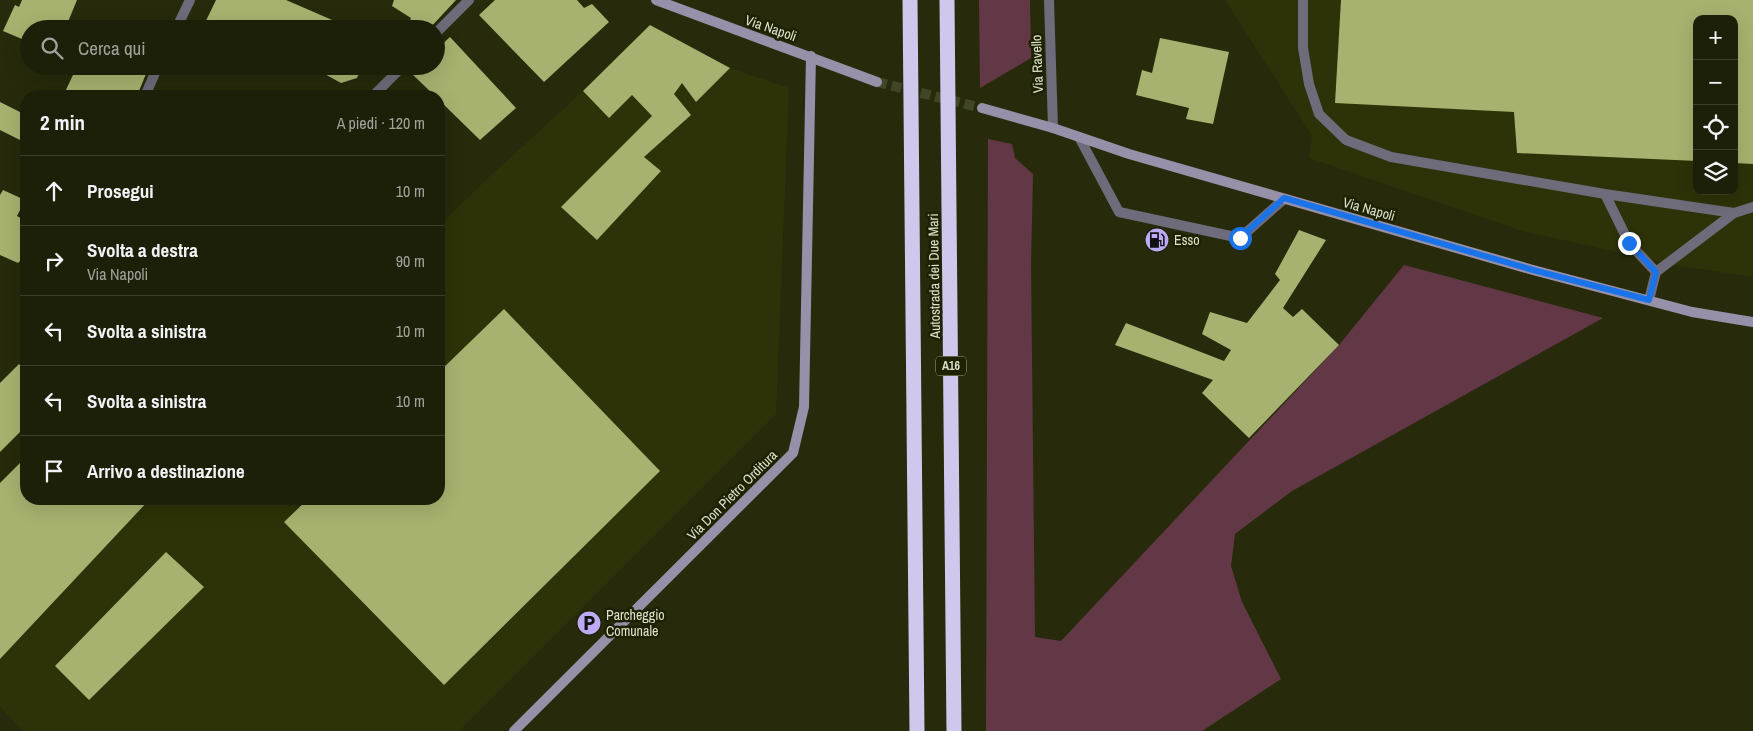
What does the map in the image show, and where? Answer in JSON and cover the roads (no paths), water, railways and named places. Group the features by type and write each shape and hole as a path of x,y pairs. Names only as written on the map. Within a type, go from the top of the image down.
{"highway":[{"name":"Autostrada dei Due Mari","path":"910,0 917,731"},
{"name":"Autostrada dei Due Mari","path":"947,0 954,731"}],"main road":[{"name":"Via Napoli","path":"656,0 877,82"},
{"name":"Via Don Pietro Orditura","path":"514,731 794,454 804,407 811,56"},
{"name":"Via Napoli","path":"982,108 1053,128 1129,154 1533,270 1692,312 1753,322"}],"street":[{"path":"180,20 190,0"},
{"path":"445,24 469,0"},
{"name":"Via Ravello","path":"1049,0 1053,128"},
{"path":"1304,0 1303,48 1309,84 1319,114 1346,140 1391,157 1605,194 1734,213"},
{"path":"148,90 154,75"},
{"path":"379,90 394,75"},
{"path":"1079,137 1119,212 1240,238 1284,198"},
{"path":"1605,194 1629,243 1656,272"},
{"path":"1649,300 1656,272 1734,213 1753,207"}],"tunnel":[{"path":"877,82 982,108"}],"place":[{"name":"Esso","path":"1157,240"},
{"name":"Parcheggio Comunale","path":"589,623"}]}
